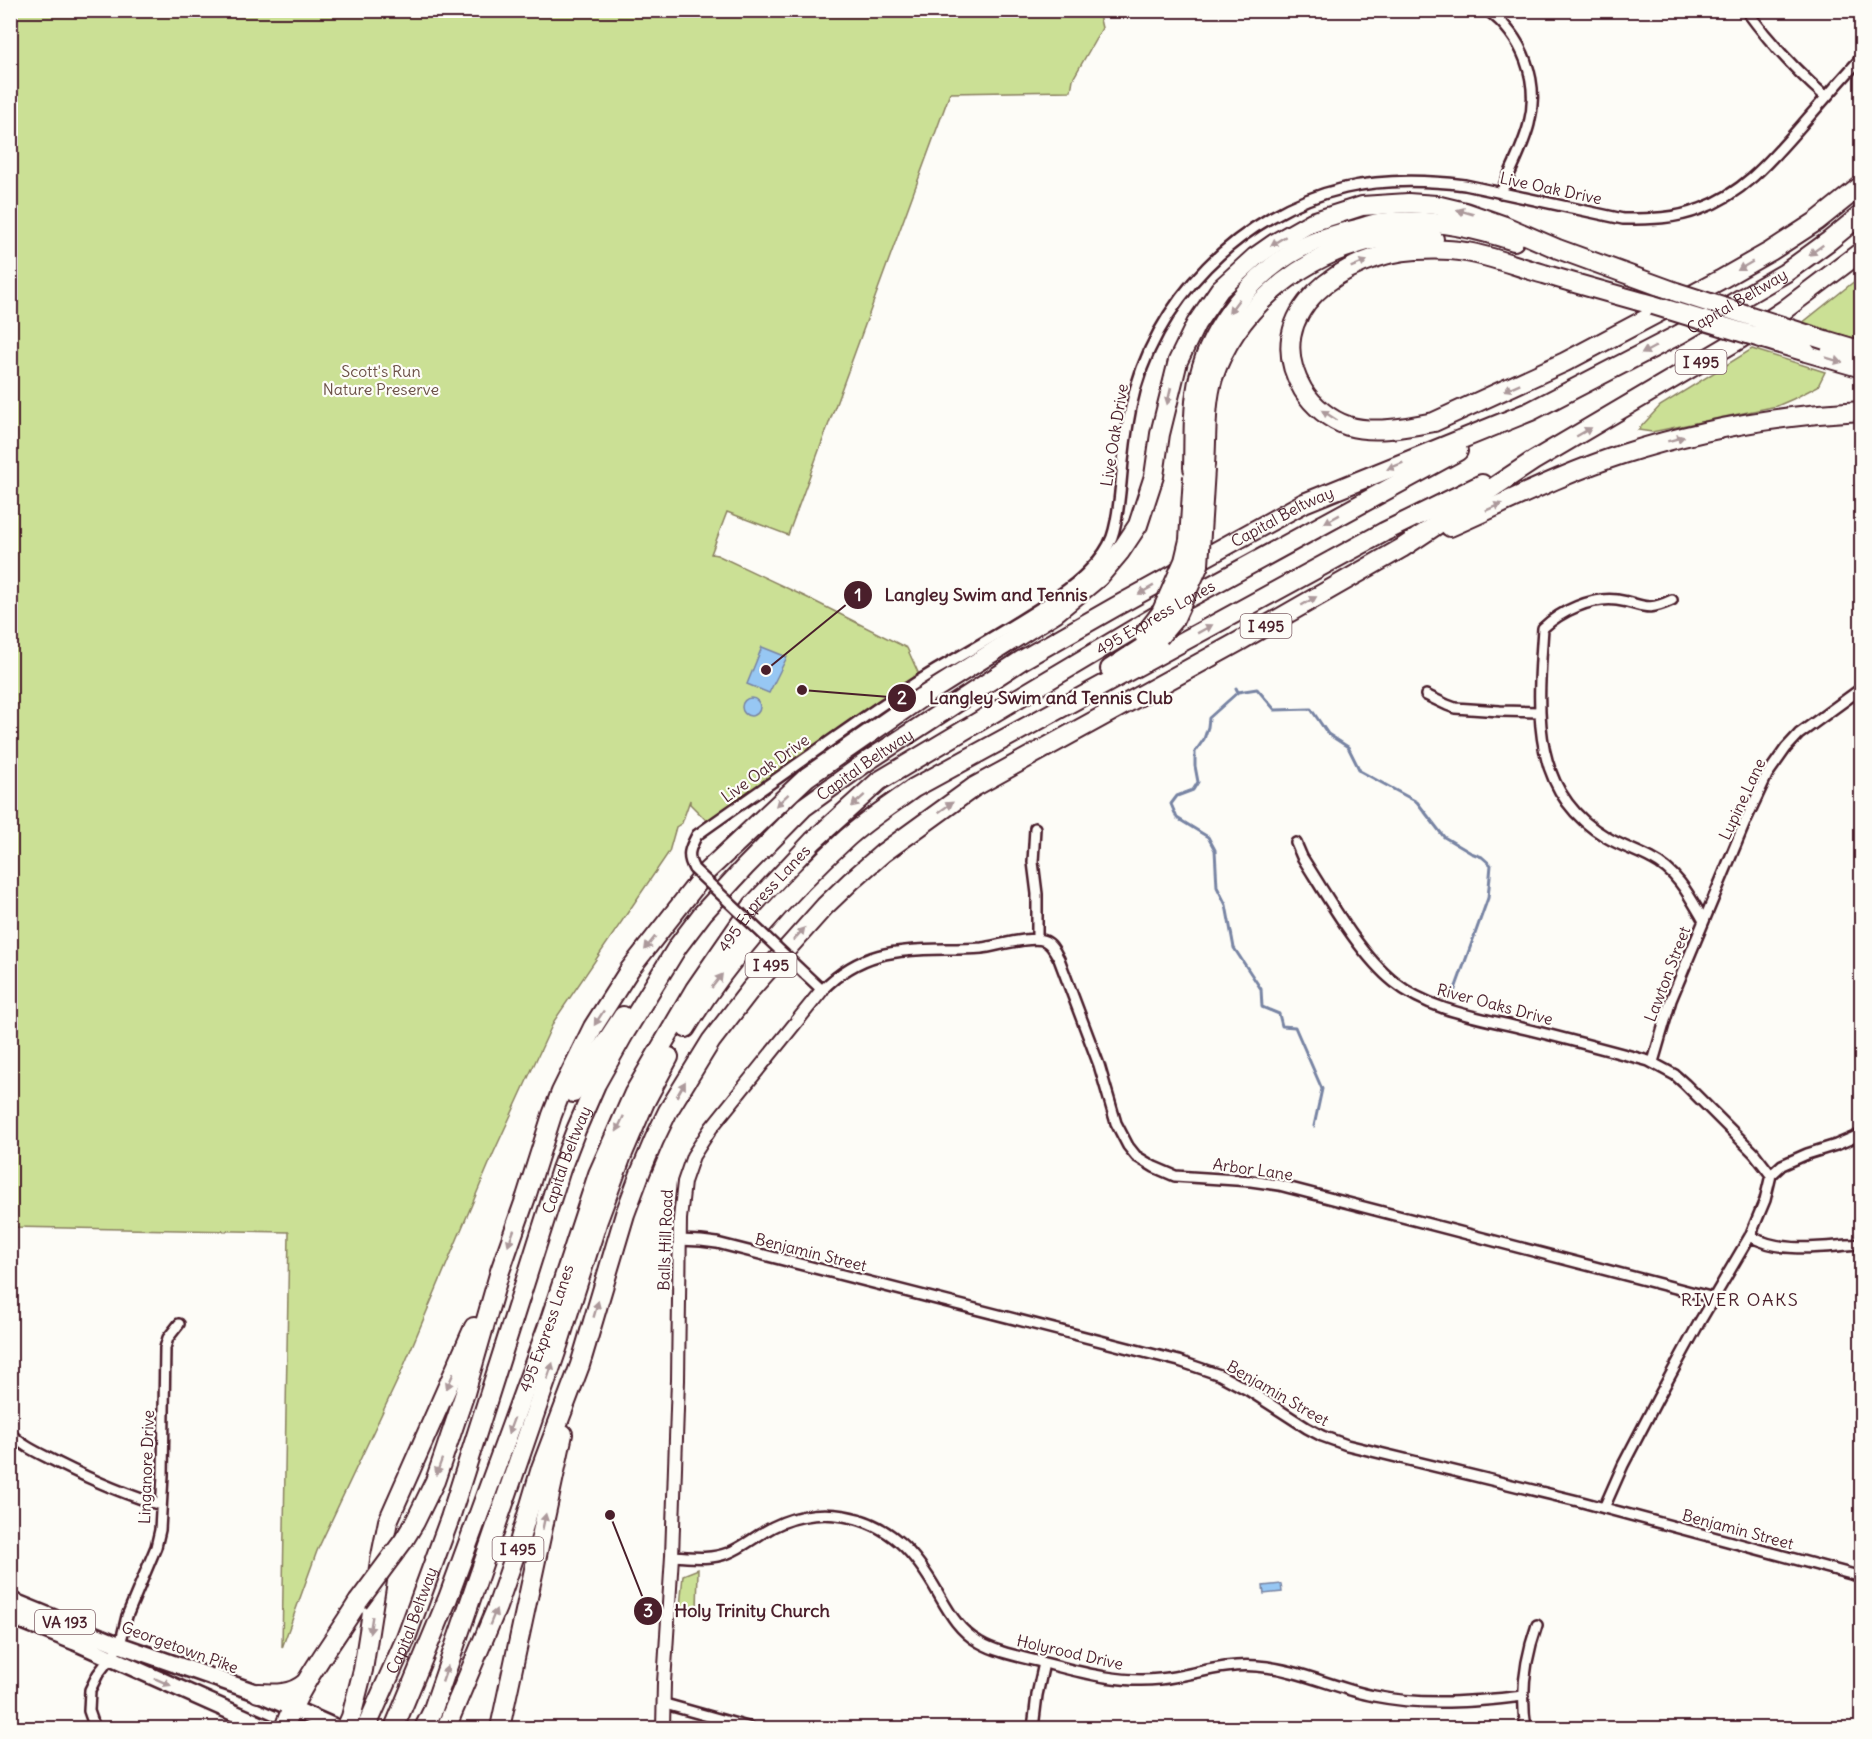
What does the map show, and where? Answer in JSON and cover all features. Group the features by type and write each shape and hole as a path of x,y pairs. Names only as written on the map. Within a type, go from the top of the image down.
{"highway":[{"path":"1653,305 1466,252 1413,250 1361,263 1335,276 1315,292 1302,309 1294,328 1291,344 1292,361 1297,379 1309,399 1327,415 1349,426 1379,429 1411,427 1434,422 1566,362 1720,280 1818,221 1862,185"},
{"path":"284,1728 292,1707 306,1682 358,1602 415,1522 438,1471 465,1393 500,1271 552,1115 592,1028 630,969 707,871 807,777 922,697 1055,613 1099,577 1120,552 1138,525 1151,484 1173,378 1187,341 1220,289 1255,257 1312,222 1362,206 1387,203 1436,205 1465,212 1676,292"},
{"name":"Capital Beltway","path":"366,1728 406,1638 450,1518 558,1179 596,1084 678,946 703,913 804,807 868,760 1022,660 1304,503 1531,411 1742,299 1785,273 1862,214"},
{"path":"914,788 989,735 1112,667 1175,618 1199,565 1198,379 1221,323 1241,298 1269,270 1300,249 1334,235 1379,223 1421,222 1459,226 1862,351"},
{"path":"879,781 1152,636 1184,561 1189,540 1213,378 1226,349 1245,319 1276,286 1317,260 1362,242 1436,238 1468,244 1653,305 1862,368"},
{"name":"Capital Beltway","path":"446,1728 497,1607 541,1468 580,1365 612,1252 640,1171 668,1111 692,1070 731,1014 766,970 825,906 883,853 974,787 1238,642 1402,548 1533,461 1740,339 1784,310 1862,251"},
{"name":"495 Express Lanes","path":"394,1728 448,1598 534,1365 598,1174 634,1093 694,989 753,905 813,841 879,781 1161,613 1531,411"},
{"path":"1402,548 1582,469 1622,454 1670,440 1740,425 1800,416 1862,411"},
{"name":"495 Express Lanes","path":"424,1728 439,1691 553,1363 598,1220 621,1158 645,1102 674,1048 704,998 740,952 791,894 848,837 914,788 1384,532 1533,461"},
{"path":"526,1197 575,1087 633,1000 678,946"},
{"path":"346,1728 363,1670 388,1521 500,1271"},
{"path":"500,1728 580,1365"},
{"path":"258,1693 289,1693 306,1682"}],"main road":[{"name":"Georgetown Pike","path":"10,1600 120,1645 258,1693 337,1728"},
{"name":"VA 193","path":"10,1616 110,1658"},
{"path":"110,1658 268,1728"}],"street":[{"path":"1487,10 1501,22 1519,46 1527,62 1532,88 1529,123 1501,193"},
{"path":"1746,10 1790,63 1826,97"},
{"name":"Live Oak Drive","path":"822,990 694,869 690,862 689,849 697,834 832,738 936,670 1014,625 1067,590 1091,568 1103,554 1112,537 1118,510 1131,409 1147,356 1155,338 1180,298 1196,278 1232,244 1279,213 1314,197 1343,189 1392,181 1465,185 1623,219 1668,218 1686,214 1717,202 1749,180 1770,161 1862,57"},
{"name":"Lawton Street","path":"1653,1062 1668,1009 1704,921 1673,873 1652,858 1607,838 1593,828 1568,803 1551,774 1546,759 1539,712 1540,661 1543,628 1556,616 1600,600 1616,600 1645,608 1672,600"},
{"name":"Lupine Lane","path":"1704,921 1760,788 1776,760 1810,724 1862,688"},
{"path":"1426,694 1455,708 1539,712"},
{"path":"1035,828 1033,862 1037,894 1037,939"},
{"name":"River Oaks Drive","path":"1296,843 1302,857 1373,963 1404,990 1431,1003 1464,1013 1653,1062"},
{"name":"Balls Hill Road","path":"663,1728 678,1380 681,1196 698,1147 727,1107 836,975 858,962 895,952 980,948 1037,939"},
{"name":"Arbor Lane","path":"1037,939 1047,941 1059,959 1099,1065 1120,1132 1136,1156 1154,1167 1175,1176 1251,1180 1279,1185 1714,1298"},
{"path":"1653,1062 1675,1074 1754,1153 1771,1175"},
{"path":"1604,1508 1628,1456 1750,1236 1765,1200 1771,1175 1782,1165 1862,1134"},
{"path":"1750,1236 1762,1242 1784,1247 1862,1244"},
{"name":"Benjamin Street","path":"679,1240 717,1243 1179,1361 1229,1380 1307,1428 1330,1439 1373,1452 1604,1508 1862,1577"},
{"name":"Linganore Drive","path":"120,1645 127,1616 156,1547 160,1530 165,1354 168,1338 179,1324"},
{"path":"10,1433 24,1446 88,1478 123,1494 161,1505"},
{"name":"Holyrood Drive","path":"672,1556 713,1557 726,1554 767,1530 797,1518 829,1514 861,1520 890,1534 914,1556 952,1616 966,1633 991,1648 1044,1663 1104,1677 1142,1681 1235,1665 1274,1667 1372,1696 1419,1702 1456,1702 1523,1696"},
{"path":"1526,1728 1523,1696 1526,1661 1537,1625"},
{"path":"95,1728 89,1712 88,1700 93,1682 120,1645"},
{"path":"1034,1728 1037,1695 1044,1663"},
{"path":"665,1704 751,1728"}],"green space":[{"name":"Scott's Run Nature Preserve","path":"11,11 1098,11 1102,28 1073,79 1071,91 950,93 788,535 727,512 711,554 808,598 907,648 921,679 707,821 690,804 690,800 682,823 676,827 669,852 554,1021 494,1152 400,1375 317,1551 282,1648 289,1232 11,1227"},
{"path":"1861,276 1861,340 1801,324"},
{"path":"1752,349 1825,372 1818,386 1777,406 1652,432 1638,430 1660,406"},
{"path":"698,1569 697,1612 680,1607 683,1575"}],"water":[{"path":"762,647 787,657 769,693 747,684"},
{"path":"747,698 755,698 760,703 758,714 747,716 742,711 742,703"},
{"path":"1281,1584 1282,1592 1264,1594 1263,1586"}],"waterway":[{"path":"1236,688 1238,692 1209,718 1204,739 1195,752 1198,782 1193,790 1177,796 1171,804 1177,818 1208,837 1215,850 1217,887 1226,905 1234,948 1261,989 1262,1007 1279,1014 1282,1026 1295,1027 1322,1089 1314,1126"},
{"path":"1238,692 1257,689 1275,710 1311,709 1328,734 1348,747 1360,771 1417,802 1444,837 1482,857 1491,865 1488,898 1454,992"}],"place":[{"name":"Langley Swim and Tennis","path":"766,670"},
{"name":"Langley Swim and Tennis Club","path":"802,690"},
{"name":"Holy Trinity Church","path":"610,1515"}],"district":[{"name":"RIVER OAKS","path":"1740,1299"}]}
